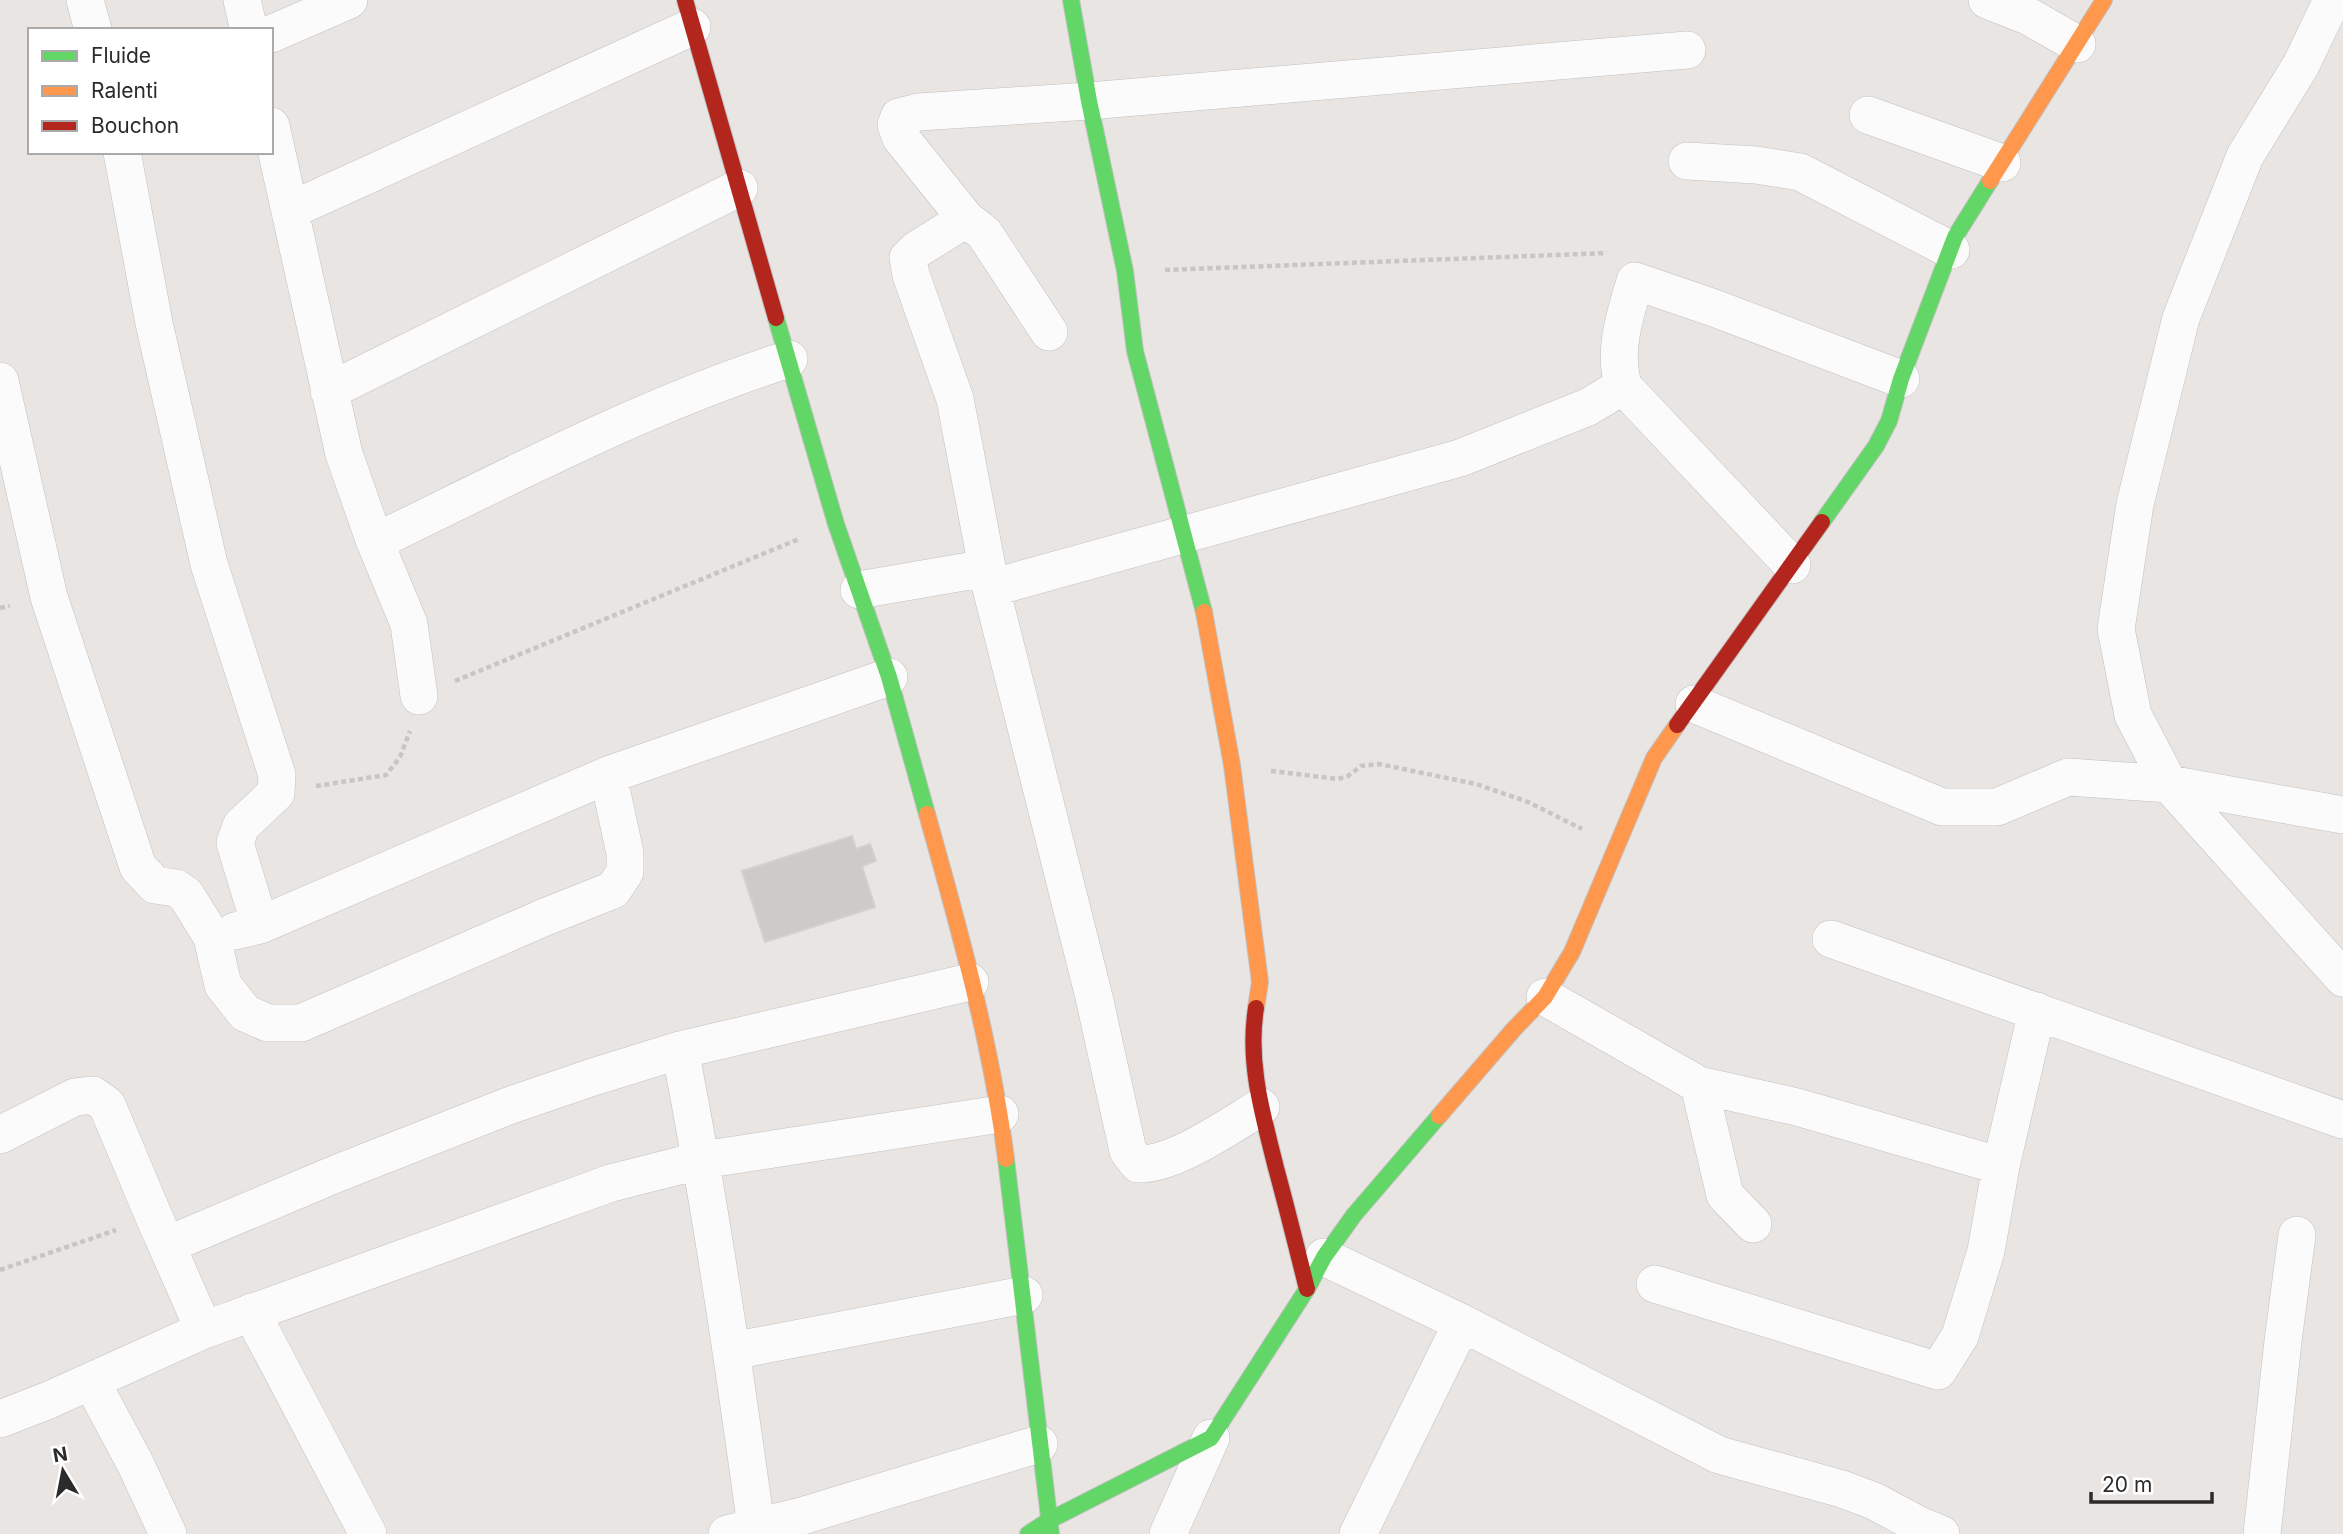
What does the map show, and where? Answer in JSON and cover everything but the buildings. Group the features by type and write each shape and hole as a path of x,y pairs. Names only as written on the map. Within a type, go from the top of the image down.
{"street":[{"path":"85,0 92,28"},
{"path":"242,0 249,28"},
{"path":"273,33 349,0"},
{"path":"1071,0 1088,101 1125,271 1135,351 1208,627 1233,765 1260,982 1252,1033 1261,1107 1307,1289"},
{"path":"1987,0 2028,16 2077,44"},
{"path":"1168,1534 1211,1438 1307,1289 1324,1257 1391,1170 1545,997 1572,952 1654,758 1876,446 1889,421 1901,379 1955,237 2104,0"},
{"path":"2332,0 2301,65 2245,156 2181,318 2135,504 2116,629 2133,715 2169,785 2343,978"},
{"path":"291,210 688,13 835,524 889,677 961,934 1000,1114 1024,1295 1049,1527"},
{"path":"1049,332 984,233 966,219 901,138 895,125 900,117 919,112 1088,101 1687,50"},
{"path":"1868,115 2002,163"},
{"path":"273,134 345,454 375,542 409,624 419,696"},
{"path":"122,154 154,323 209,564 277,775 276,793 241,826 234,843 260,925"},
{"path":"1688,161 1756,165 1800,172 1951,250"},
{"path":"329,391 739,188"},
{"path":"966,219 916,250 908,258 911,275 955,399 989,578 1094,997 1128,1151 1138,1164 1153,1164 1175,1156 1261,1107"},
{"path":"1792,565 1623,386 1618,359 1621,330 1635,281 1901,379"},
{"path":"375,542 612,427 727,379 789,359"},
{"path":"0,381 49,597 138,866 155,885 176,888 186,895 212,937 223,985 245,1013 268,1023 301,1023 613,890 625,872 625,853 608,775"},
{"path":"859,590 989,578 1185,536 1460,458 1588,407 1623,386"},
{"path":"212,937 260,925 608,775 889,677"},
{"path":"1694,704 1942,807 1997,807 2067,776 2169,785 2343,815"},
{"path":"1831,939 2343,1120"},
{"path":"160,1231 338,1173 512,1105 680,1050 970,982"},
{"path":"1545,997 1699,1085 1797,1107 2001,1166"},
{"path":"1655,1284 1938,1371 1960,1336 1986,1251 2001,1166 2037,1011"},
{"path":"680,1050 702,1160 732,1351 742,1530 802,1516 1039,1444"},
{"path":"1699,1085 1725,1195 1753,1224"},
{"path":"0,1135 75,1097 93,1096 107,1105 204,1330"},
{"path":"0,1419 204,1330 611,1183 702,1160 1000,1114"},
{"path":"2262,1534 2297,1235"},
{"path":"1324,1257 1462,1323 1719,1455 1842,1489 1874,1501 1925,1531"},
{"path":"732,1351 1024,1295"},
{"path":"251,1312 368,1534"},
{"path":"1358,1534 1462,1323"},
{"path":"91,1381 168,1534"},
{"path":"1028,1534 1049,1527 1211,1438"}],"path":[{"path":"1125,271 1611,253 1623,259 1635,281"},
{"path":"276,793 386,775 400,757 408,738 419,696 835,524"},
{"path":"1233,765 1338,779 1348,776 1361,766 1379,764 1476,784 1528,802 1617,847"},
{"path":"0,1270 160,1231"}],"traffic: fast":[{"path":"1071,0 1125,271 1135,351 1204,612"},
{"path":"1822,522 1876,446 1889,421 1901,379 1955,237 1990,181"},
{"path":"776,318 836,524 889,677 927,814"},
{"path":"1028,1534 1048,1521 1211,1438 1307,1289 1324,1257 1354,1215 1439,1116"},
{"path":"1006,1159 1051,1534"}],"traffic: slow":[{"path":"1990,181 2104,0"},
{"path":"1204,612 1232,765 1260,982 1256,1008"},
{"path":"1439,1116 1545,997 1572,952 1654,758 1677,725"},
{"path":"927,814 983,1028 1006,1159"}],"traffic: jam":[{"path":"685,0 776,318"},
{"path":"1677,725 1822,522"},
{"path":"1256,1008 1254,1049 1258,1089 1307,1289"}]}
